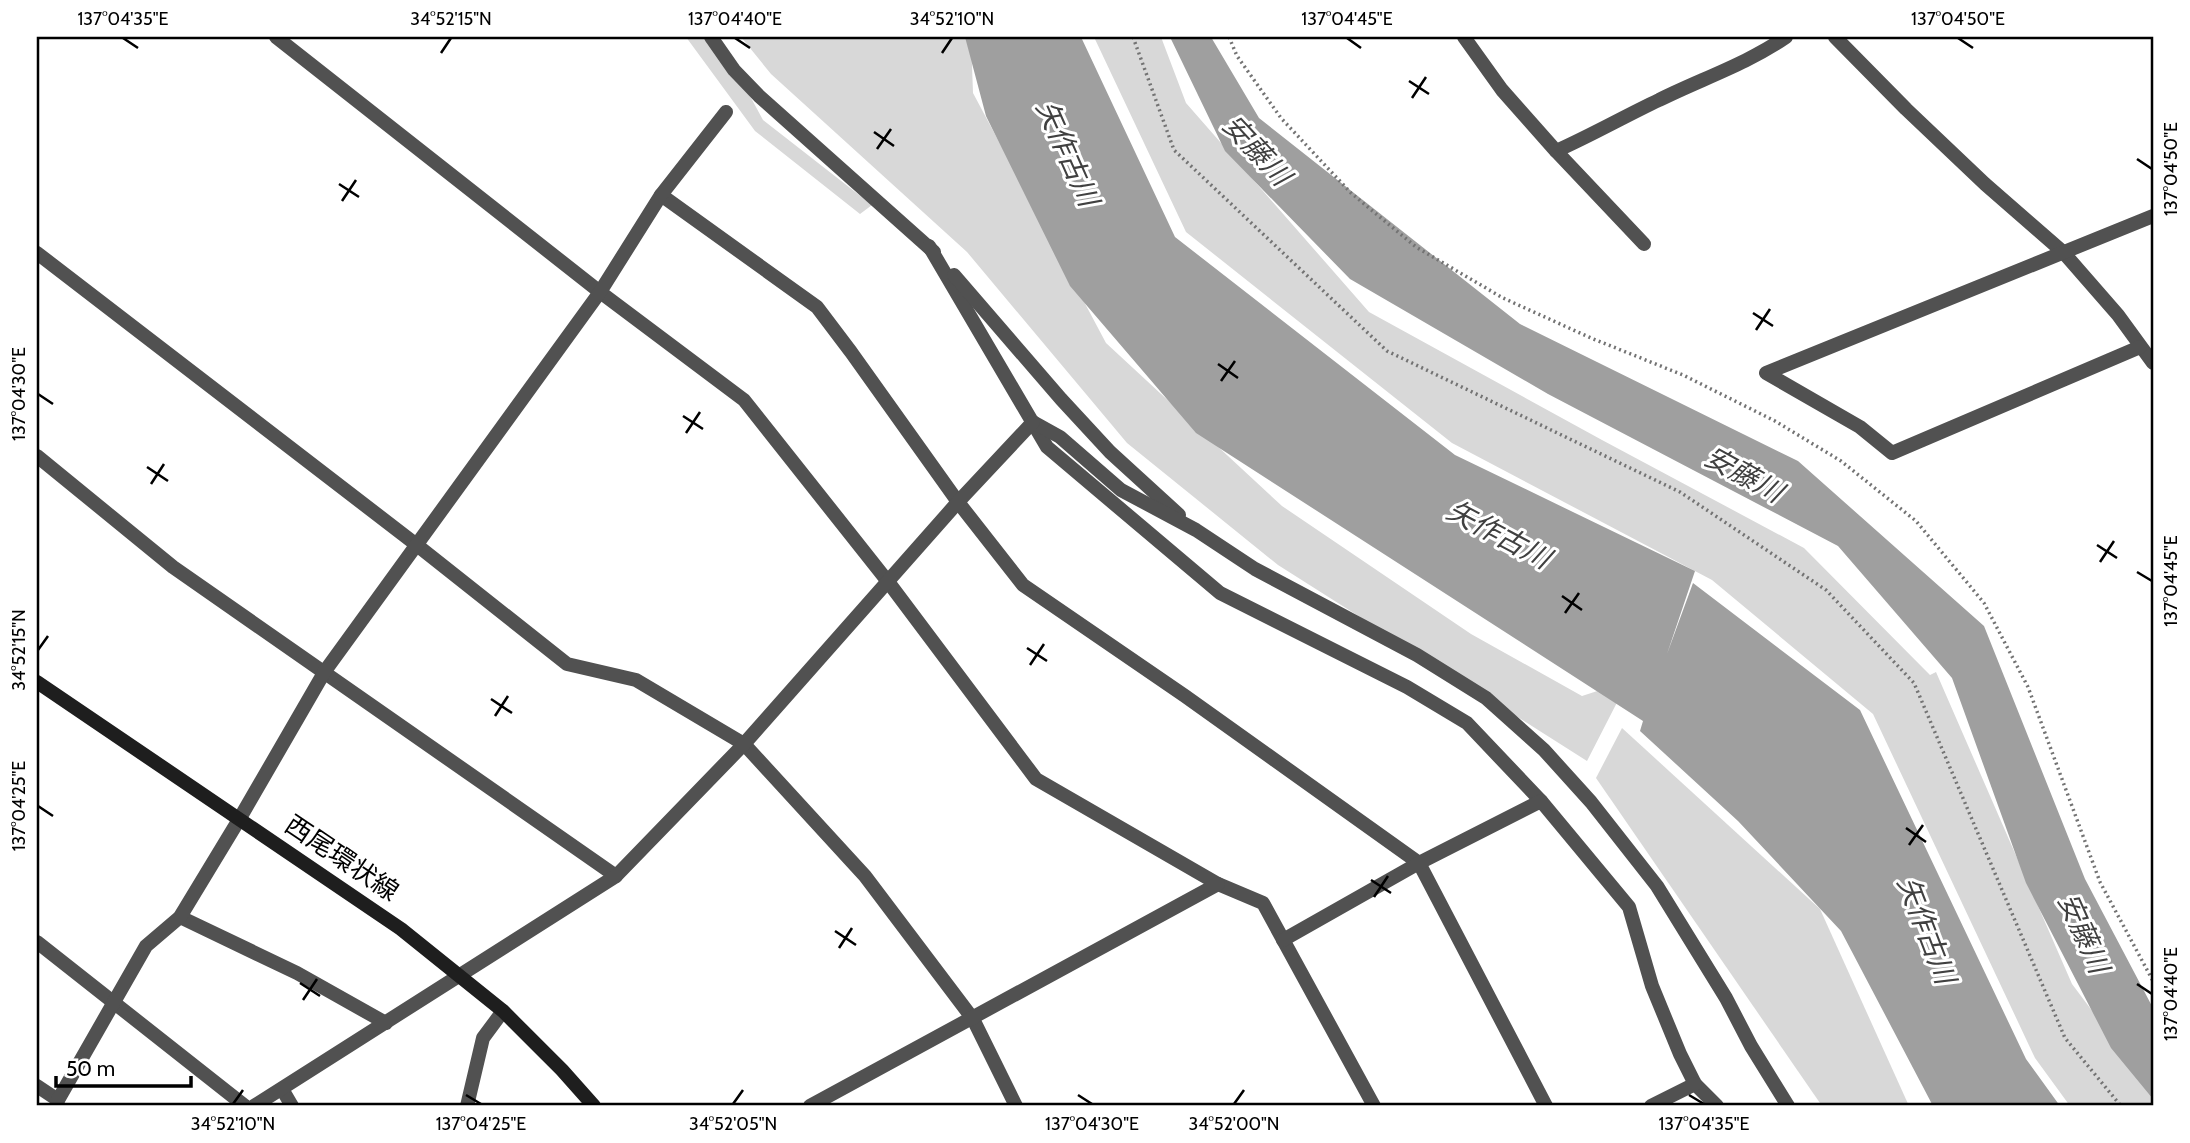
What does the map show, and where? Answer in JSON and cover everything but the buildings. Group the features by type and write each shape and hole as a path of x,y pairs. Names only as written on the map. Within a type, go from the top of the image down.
{"main road":[{"name":"西尾環状線","path":"37,682 401,929 503,1012 594,1106"}],"street":[{"path":"276,37 600,292 744,400 889,583 1036,779 1218,884 1263,903 1374,1106"},
{"path":"711,37 734,71 759,96 929,246 1061,399 1111,452 1196,530"},
{"path":"1464,37 1502,90 1544,139 1644,244"},
{"path":"1556,150 1595,134 1658,100 1763,52 1786,37"},
{"path":"1835,37 1906,110 2063,252 2118,315 2153,363"},
{"path":"37,1086 57,1103 146,946 180,916 325,671 600,292 661,195 726,112"},
{"path":"661,195 817,307 958,502 1023,585 1175,688 1419,863 1546,1106"},
{"path":"2140,347 1892,453 1860,427 1766,373 2153,216"},
{"path":"929,246 1047,447 1220,593 1407,687 1466,723 1541,801 1629,907 1651,986 1680,1054 1695,1084 1717,1106"},
{"path":"37,253 567,664 636,680 744,744 865,876 973,1019 1016,1106"},
{"path":"254,1106 616,876 744,744 1032,422"},
{"path":"1032,422 1060,437 1121,490 1196,530 1255,569 1417,655 1486,698 1544,750 1591,802 1657,886 1788,1106"},
{"path":"37,456 173,567 616,876"},
{"path":"1283,940 1419,863 1541,801"},
{"path":"810,1106 1218,884"},
{"path":"180,916 297,973 386,1023"},
{"path":"37,942 245,1106"},
{"path":"467,1106 483,1038 503,1012"},
{"path":"1651,1106 1695,1084"},
{"path":"282,1089 292,1106"}],"path":[{"path":"1133,37 1174,150 1387,351 1679,492 1826,590 1914,684 2065,1038 2121,1106"},
{"path":"1229,37 1237,56 1281,118 1351,193 1416,247 1503,298 1591,338 1683,375 1775,421 1841,461 1916,521 1984,603 2028,687 2100,882 2153,981"}],"shaded area":[{"path":"686,37 718,37 763,120 872,205 860,214 755,131"},
{"path":"741,37 971,37 973,93 1106,343 1282,506 1471,634 1582,696 1628,681 1587,761 1278,565 1127,443 967,252 771,74"},
{"path":"1094,37 1161,37 1186,103 1369,312 1804,548 1930,675 1936,672 2072,984 2153,1092 2153,1106 2070,1106 2035,1058 1873,714 1712,580 1452,443 1186,232"},
{"path":"1622,728 1820,909 1909,1106 1822,1106 1596,778"}],"water":[{"name":"矢作古川","path":"965,37 1081,37 1175,237 1455,455 1695,571 1667,654 1693,583 1860,710 2026,1059 2060,1106 1933,1106 1841,931 1738,821 1640,731 1643,721 1196,433 1070,286 986,116"},
{"name":"安藤川","path":"1170,37 1211,37 1259,118 1520,324 1798,461 1984,626 2085,879 2153,1008 2153,1099 2111,1048 2026,883 1952,678 1838,546 1548,394 1350,279 1225,151"}]}
